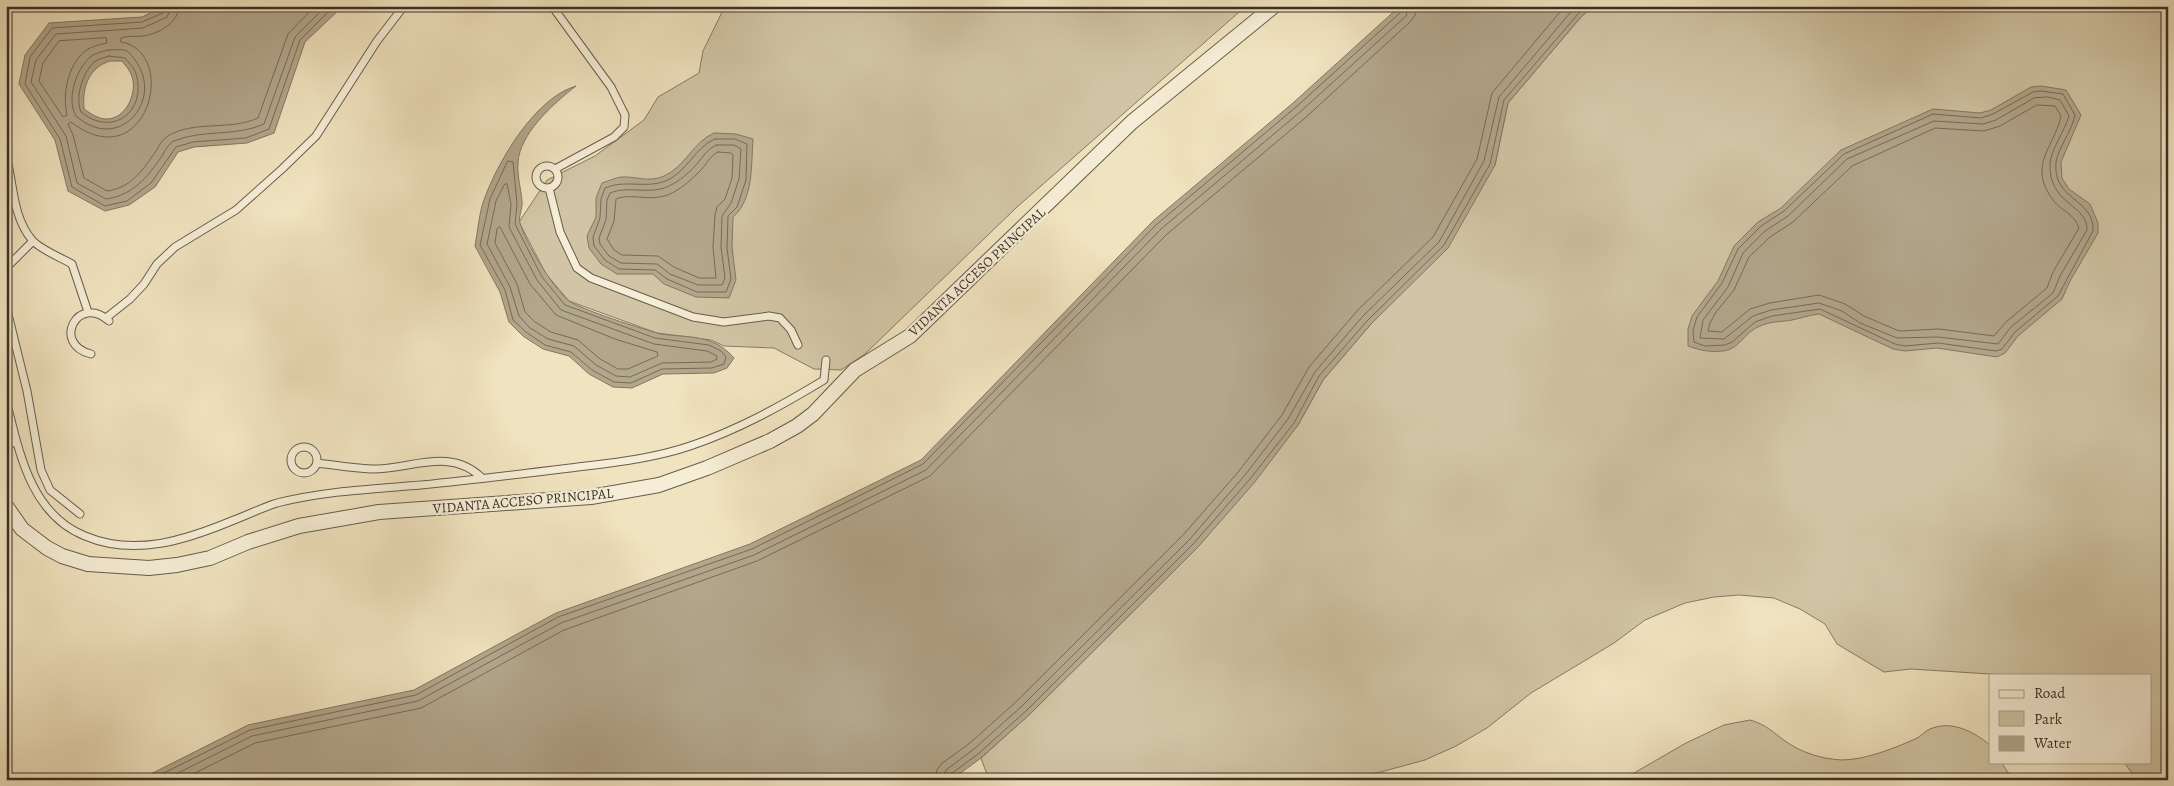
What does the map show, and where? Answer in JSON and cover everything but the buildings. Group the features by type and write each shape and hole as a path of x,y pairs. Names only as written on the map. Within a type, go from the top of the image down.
{"street":[{"name":"VIDANTA ACCESO PRINCIPAL","path":"6,506 22,529 47,548 88,564 120,568 177,565 210,558 248,542 298,526 379,512 590,497 659,485 737,455 797,426 813,414 855,370 894,348 921,327 1132,122 1274,6"}],"lane":[{"path":"91,354 81,352 74,345 70,336 71,327 75,319 88,312 102,315 107,320 144,284 157,264 175,247 236,210 282,170 316,136 377,41 404,6"},
{"path":"552,6 612,87 625,115 624,127 614,137 555,169"},
{"path":"6,156 17,210 33,240 72,264 88,312"},
{"path":"549,165 555,169 558,175 557,182 549,188 538,185 535,178 536,171 542,166 549,165"},
{"path":"549,188 560,232 577,268 591,278 692,317 724,322 769,316 780,318 791,330 798,345"},
{"path":"6,268 33,240"},
{"path":"6,306 27,391 41,470 50,490 80,514"},
{"path":"6,400 16,442 31,484 50,511 75,532 103,542 118,545 157,545 200,534 275,503 323,493 482,478 617,462 689,446 763,416 824,380 826,360"},
{"path":"6,445 16,442"},
{"path":"317,463 372,469 421,462 448,462 472,468 482,478"}],"green space":[{"path":"725,6 1246,6 1017,207 865,354 841,370 814,369 774,348 724,346 711,340 657,333 569,301 546,274 519,222 547,180 595,156 644,120 658,97 699,73 703,51"},
{"path":"1593,6 2168,6 2168,780 2137,780 2125,764 2152,764 2152,674 1990,674 1911,669 1884,672 1837,644 1825,624 1800,609 1774,598 1739,595 1714,597 1685,603 1645,620 1614,643 1531,693 1487,728 1456,746 1425,760 1351,780 989,780 981,758 1030,714 1198,547 1298,425 1323,380 1371,324 1495,165 1508,103 1581,17"},
{"path":"1750,720 1765,726 1805,752 1820,757 1842,760 1880,753 1915,739 1936,727 1953,726 1969,731 1989,744 1989,764 2002,764 2013,780 1622,780 1686,743 1724,725"}],"water":[{"path":"165,6 343,6 305,42 274,133 247,143 194,147 178,152 155,187 129,205 105,211 68,191 55,140 19,84 25,55 49,23 142,17","holes":["110,61 122,61 130,72 133,81 132,96 129,103 125,110 113,118 103,119 97,117 84,109 84,94 88,80 96,68 102,64"]},
{"path":"1400,6 1593,6 1581,17 1508,103 1495,165 1448,248 1371,324 1323,380 1298,425 1254,483 1198,547 1030,714 981,758 951,780 139,780 248,725 414,690 556,613 750,544 921,460 1153,221 1293,103"},
{"path":"576,86 539,120 524,141 520,152 518,168 522,204 520,221 523,232 534,253 547,275 562,294 574,304 661,334 700,338 709,341 726,350 734,358 727,368 714,373 663,374 632,388 613,387 589,374 569,356 543,349 523,336 509,322 500,292 475,246 483,203 499,166 520,132 546,103"},
{"path":"2041,86 2066,90 2081,115 2061,162 2062,178 2069,189 2090,204 2098,223 2098,233 2070,281 2062,299 2018,336 2005,353 1997,357 1937,348 1905,351 1893,349 1819,314 1762,325 1751,331 1734,347 1724,351 1705,351 1688,346 1688,329 1692,316 1718,281 1734,246 1758,222 1781,208 1841,150 1933,109 1980,113 1991,110 2031,87"},
{"path":"714,133 736,134 753,139 748,191 740,210 733,217 732,247 736,280 729,298 696,297 664,284 653,274 617,274 601,264 589,248 587,236 596,217 596,198 602,183 621,177 653,179 664,176 678,167 700,142"}]}
